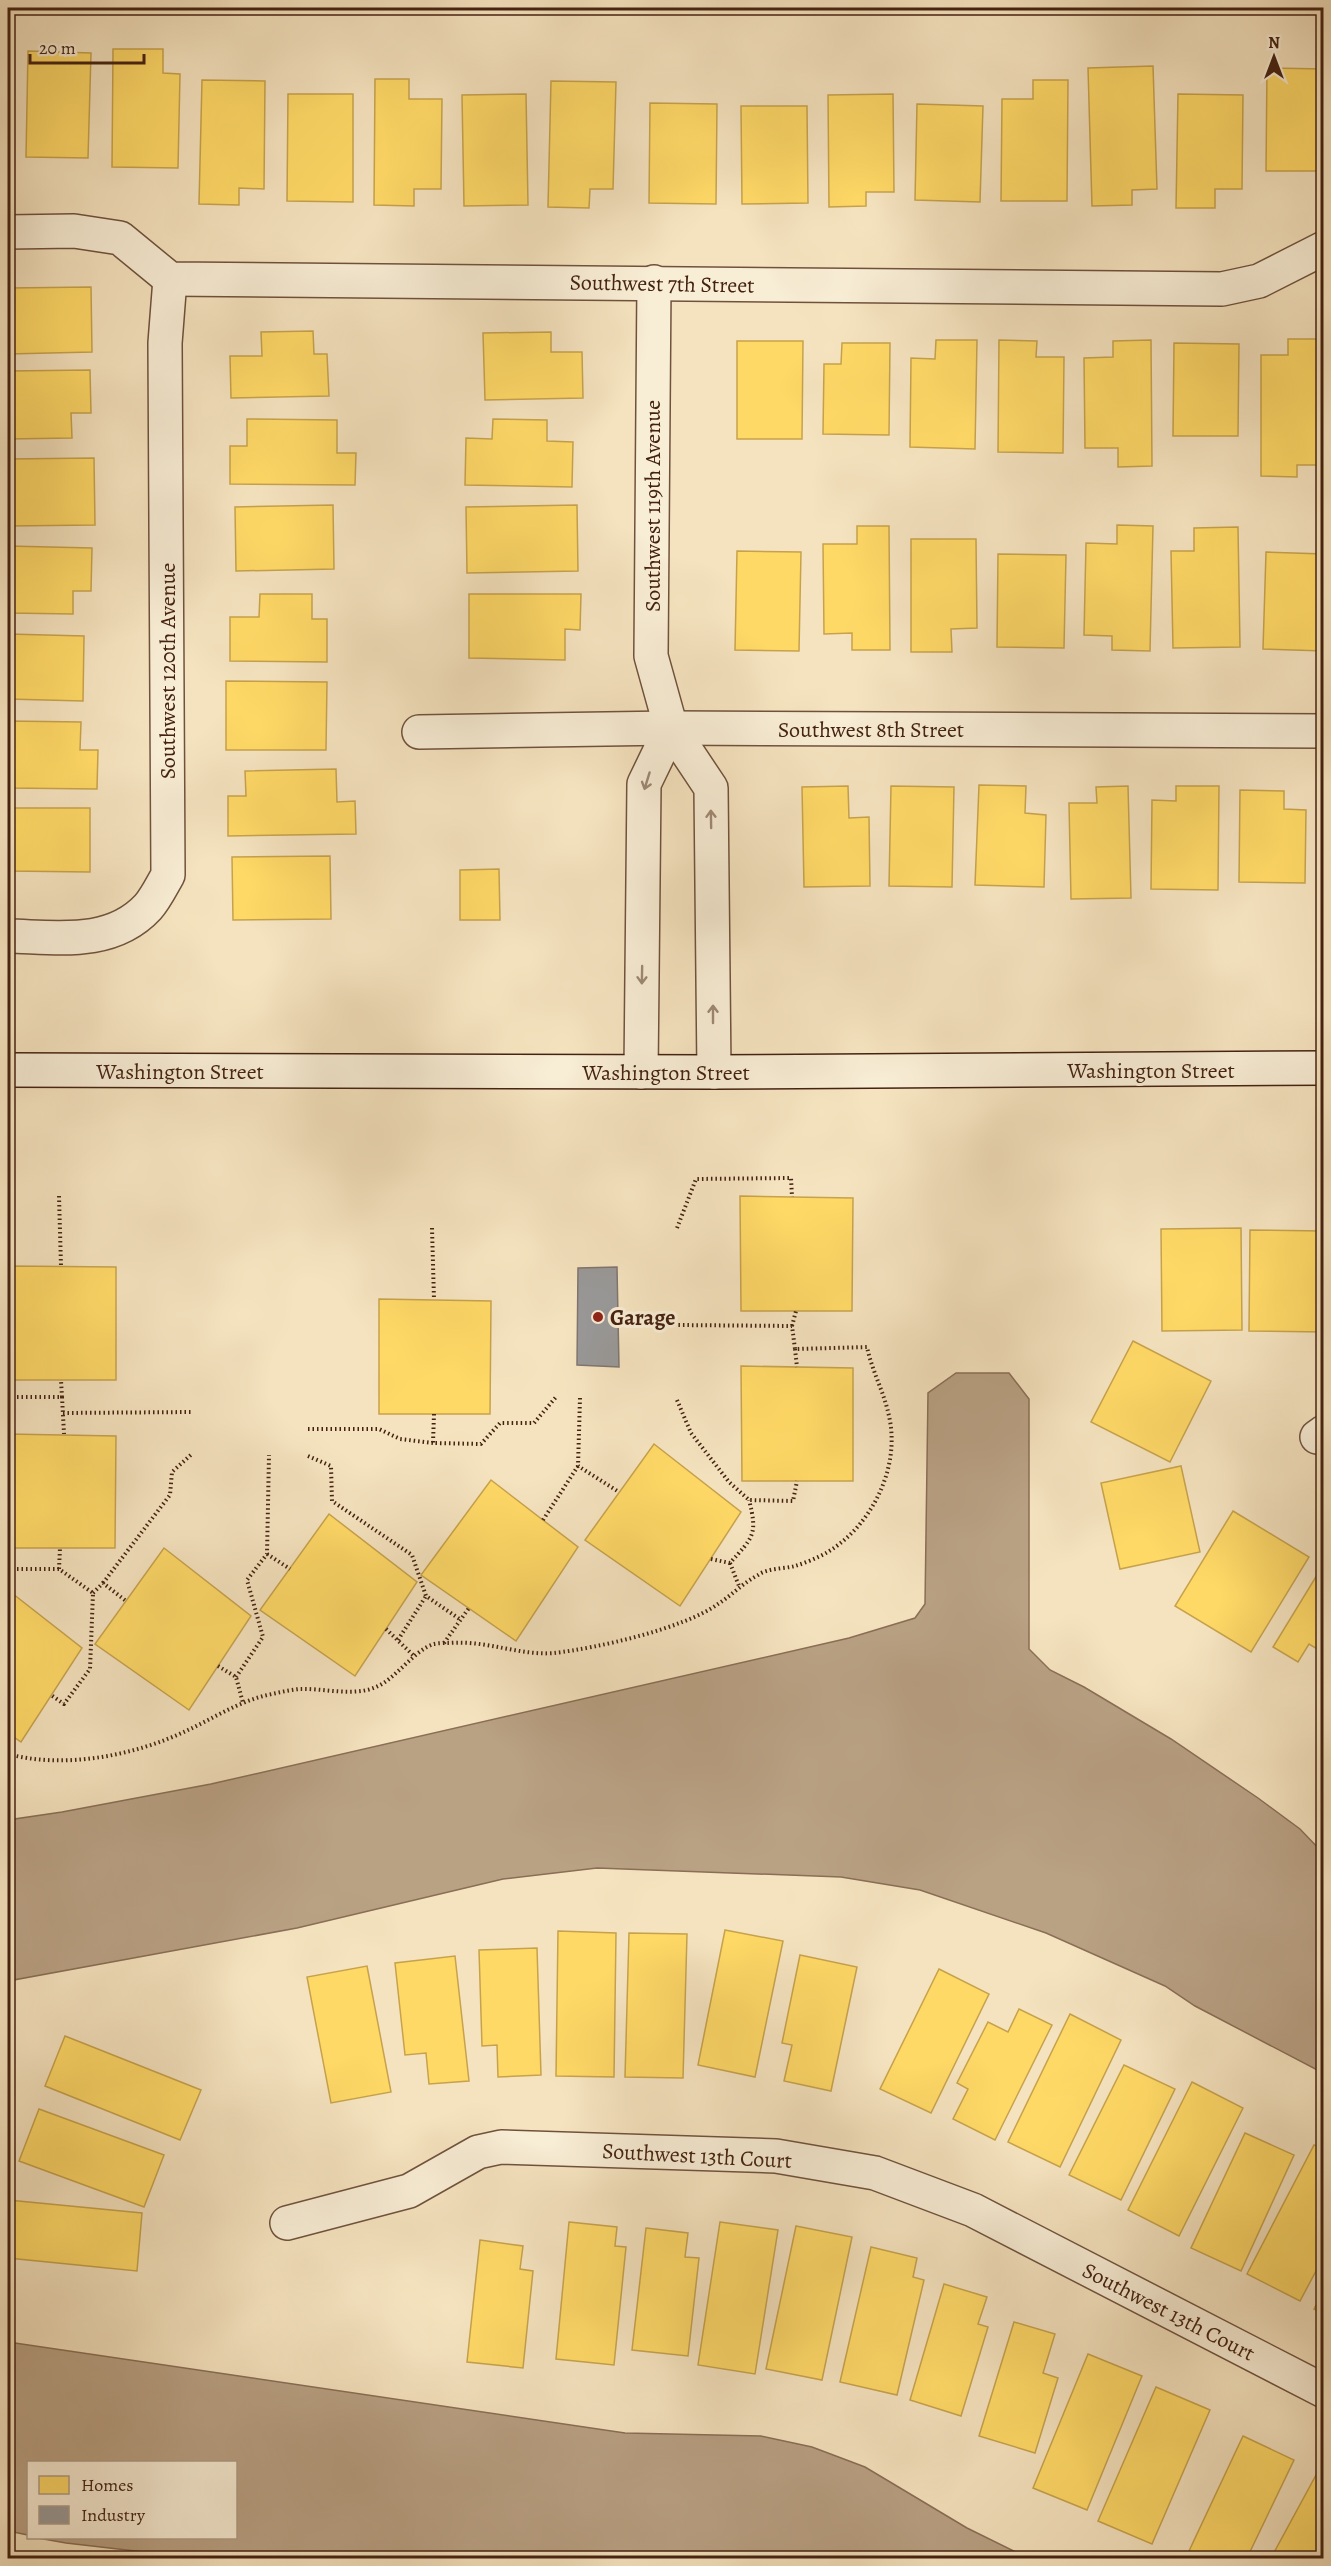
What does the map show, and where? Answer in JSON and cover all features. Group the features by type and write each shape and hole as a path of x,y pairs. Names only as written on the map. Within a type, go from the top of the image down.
{"street":[{"path":"8,232 74,231 120,238 170,279"},
{"name":"Southwest 7th Street","path":"170,279 1222,289 1258,281 1323,248"},
{"name":"Southwest 120th Avenue","path":"8,936 89,938 123,928 149,907 168,875 165,343 170,279"},
{"name":"Southwest 119th Avenue","path":"654,282 651,656 671,728 711,788 714,1072"},
{"path":"640,1072 645,784 671,728"},
{"name":"Southwest 8th Street","path":"419,732 671,728 1323,731"},
{"name":"Washington Street","path":"8,1070 714,1072 1323,1068"},
{"name":"Southwest 13th Court","path":"286,2223 409,2191 478,2152 501,2147 776,2156 875,2173 973,2210 1323,2391"}],"path":[{"path":"677,1228 696,1179 791,1178 792,1197"},
{"path":"59,1196 61,1266"},
{"path":"432,1228 435,1300"},
{"path":"796,1311 792,1326 797,1367"},
{"path":"677,1325 792,1326"},
{"path":"8,1754 24,1759 63,1761 101,1756 146,1746 182,1733 243,1703 268,1694 298,1689 355,1692 376,1687 433,1644 467,1642 502,1646 537,1654 584,1649 629,1638 684,1621 717,1605 739,1586 762,1572 797,1565 825,1553 850,1535 871,1509 886,1477 890,1418 867,1347 795,1349"},
{"path":"61,1380 64,1434"},
{"path":"8,1397 62,1397"},
{"path":"308,1429 379,1429 400,1439 433,1443 481,1444 501,1423 534,1423 556,1397"},
{"path":"543,1520 578,1467 580,1398"},
{"path":"677,1400 691,1433 710,1461 749,1500 754,1521 752,1538 730,1563"},
{"path":"63,1413 193,1412"},
{"path":"433,1443 435,1414"},
{"path":"51,1695 64,1704 90,1669 93,1593 170,1495 172,1472 193,1453"},
{"path":"236,1677 263,1637 247,1581 267,1554 269,1455"},
{"path":"308,1456 331,1467 332,1501 412,1555 426,1596 461,1620"},
{"path":"578,1467 620,1492"},
{"path":"749,1500 793,1501 797,1481"},
{"path":"59,1569 60,1548"},
{"path":"267,1554 291,1569"},
{"path":"711,1559 730,1563"},
{"path":"730,1563 739,1586"},
{"path":"8,1569 59,1569 93,1593"},
{"path":"103,1583 126,1601"},
{"path":"398,1640 426,1596"},
{"path":"444,1643 469,1608"},
{"path":"386,1629 415,1657"},
{"path":"218,1666 236,1677 243,1703"}],"shaded area":[{"path":"713,8 1323,8 1324,10 718,9"},
{"path":"956,1373 1009,1373 1029,1399 1029,1649 1050,1670 1084,1687 1171,1739 1258,1798 1300,1829 1323,1853 1323,2073 1195,2006 1165,1986 1046,1933 920,1890 841,1877 597,1868 503,1879 297,1928 8,1981 8,1820 211,1784 849,1638 915,1618 925,1604 928,1393"},
{"path":"8,2342 625,2433 761,2436 812,2447 865,2467 967,2528 1028,2558 196,2558 44,2539 237,2539 237,2461 27,2461 27,2535 8,2531"}],"building: Homes":[{"path":"113,49 163,49 163,73 180,74 178,168 112,167"},
{"path":"28,51 91,53 88,158 26,157"},
{"path":"1153,66 1157,189 1132,190 1132,205 1092,206 1088,68"},
{"path":"1267,68 1324,69 1324,171 1266,171"},
{"path":"375,79 409,79 409,99 442,99 441,189 414,189 414,206 374,205"},
{"path":"202,80 265,81 264,189 239,188 239,205 199,204"},
{"path":"1033,80 1068,80 1067,201 1001,201 1002,99 1033,99"},
{"path":"551,81 616,82 613,189 590,189 589,208 548,207"},
{"path":"288,94 353,94 353,202 287,201"},
{"path":"526,94 528,205 464,206 462,95"},
{"path":"893,94 894,192 866,192 866,206 829,207 828,95"},
{"path":"1178,94 1243,95 1242,189 1215,189 1215,208 1176,208"},
{"path":"650,103 717,104 716,204 649,203"},
{"path":"917,104 983,106 980,202 915,200"},
{"path":"741,106 807,106 808,203 742,204"},
{"path":"91,287 92,352 8,354 8,288"},
{"path":"313,331 314,354 327,354 329,396 231,398 230,356 262,356 261,332"},
{"path":"551,332 551,352 582,352 583,398 485,400 483,333"},
{"path":"1288,339 1324,339 1324,465 1297,465 1297,477 1261,476 1261,355 1288,355"},
{"path":"936,340 977,340 975,449 910,447 911,358 935,359"},
{"path":"999,340 1037,341 1036,357 1064,357 1063,453 998,452"},
{"path":"1151,340 1152,466 1118,467 1118,448 1085,448 1084,358 1113,357 1113,341"},
{"path":"737,341 803,341 802,439 737,439"},
{"path":"842,343 890,343 889,435 823,434 824,364 841,364"},
{"path":"1174,343 1239,344 1238,436 1173,436"},
{"path":"90,370 91,413 71,413 72,438 8,439 8,371"},
{"path":"247,419 337,420 337,453 356,453 355,485 230,484 230,446 247,446"},
{"path":"493,419 547,420 547,441 573,442 572,487 465,485 466,438 492,439"},
{"path":"94,458 95,525 8,526 8,459"},
{"path":"333,505 334,569 236,571 235,507"},
{"path":"577,505 578,571 467,573 466,507"},
{"path":"1117,525 1153,526 1150,651 1112,650 1112,636 1084,635 1086,543 1117,544"},
{"path":"857,526 889,526 890,650 852,650 852,633 824,634 823,544 857,544"},
{"path":"1238,527 1240,647 1173,648 1171,551 1194,551 1194,528"},
{"path":"911,539 976,539 977,628 951,629 952,652 911,652"},
{"path":"8,546 92,548 91,591 73,591 73,614 8,613"},
{"path":"737,551 801,552 799,651 735,650"},
{"path":"1266,552 1324,554 1324,651 1263,649"},
{"path":"998,554 1066,555 1064,648 997,647"},
{"path":"260,594 312,594 312,619 327,619 327,662 230,661 230,617 259,617"},
{"path":"469,594 581,594 580,630 565,629 565,660 469,658"},
{"path":"8,634 84,636 83,701 8,699"},
{"path":"226,681 327,682 326,750 226,750"},
{"path":"8,721 81,722 80,750 98,750 97,789 8,788"},
{"path":"336,769 337,802 355,801 356,834 228,836 228,796 246,796 245,771"},
{"path":"979,785 1026,786 1025,813 1046,815 1044,887 975,885"},
{"path":"848,786 849,818 869,817 870,886 804,887 802,787"},
{"path":"891,786 954,787 952,887 889,886"},
{"path":"1128,786 1131,898 1071,899 1069,803 1097,803 1096,787"},
{"path":"1176,786 1219,786 1218,890 1151,889 1152,800 1176,801"},
{"path":"1240,790 1284,791 1284,809 1306,810 1305,883 1239,882"},
{"path":"8,808 90,808 90,872 8,871"},
{"path":"330,856 331,919 233,920 232,857"},
{"path":"499,869 500,920 460,920 460,870"},
{"path":"740,1196 853,1198 852,1311 741,1311"},
{"path":"1241,1228 1242,1330 1162,1331 1161,1229"},
{"path":"1250,1230 1324,1231 1324,1332 1249,1331"},
{"path":"8,1266 116,1267 116,1380 8,1380"},
{"path":"379,1299 491,1301 490,1414 379,1414"},
{"path":"1133,1341 1211,1381 1170,1462 1091,1422"},
{"path":"741,1366 853,1368 853,1481 742,1481"},
{"path":"8,1434 116,1436 115,1548 8,1548"},
{"path":"654,1444 741,1512 680,1606 585,1540"},
{"path":"1181,1466 1200,1552 1120,1569 1101,1483"},
{"path":"491,1480 578,1547 516,1641 421,1575"},
{"path":"1233,1511 1309,1557 1251,1652 1175,1606"},
{"path":"329,1514 417,1582 355,1676 260,1610"},
{"path":"164,1548 251,1616 189,1710 95,1644"},
{"path":"1317,1575 1324,1579 1324,1653 1309,1644 1298,1662 1273,1647"},
{"path":"8,1590 82,1648 21,1742 8,1733"},
{"path":"725,1930 783,1941 755,2077 698,2065"},
{"path":"558,1931 616,1933 614,2077 556,2076"},
{"path":"629,1933 687,1934 683,2078 625,2077"},
{"path":"537,1948 541,2075 498,2077 497,2045 482,2046 479,1950"},
{"path":"800,1955 857,1967 831,2091 784,2081 792,2045 782,2043"},
{"path":"455,1956 469,2081 429,2084 426,2053 405,2055 395,1963"},
{"path":"367,1966 391,2092 331,2103 307,1977"},
{"path":"939,1969 989,1994 931,2113 880,2089"},
{"path":"1019,2009 1052,2025 995,2140 953,2119 968,2089 957,2083 988,2022 1008,2032"},
{"path":"1070,2014 1121,2040 1060,2167 1008,2142"},
{"path":"65,2036 201,2090 180,2140 45,2086"},
{"path":"1124,2065 1175,2089 1121,2200 1069,2175"},
{"path":"1192,2082 1243,2108 1179,2236 1128,2210"},
{"path":"39,2109 164,2155 144,2207 19,2161"},
{"path":"1245,2133 1294,2155 1241,2271 1191,2248"},
{"path":"1314,2145 1324,2149 1324,2256 1300,2301 1247,2274"},
{"path":"8,2200 142,2213 137,2271 8,2258"},
{"path":"569,2222 617,2227 615,2246 626,2247 614,2365 556,2359"},
{"path":"720,2222 778,2230 755,2374 698,2365"},
{"path":"796,2226 852,2237 822,2380 766,2369"},
{"path":"646,2228 688,2233 685,2257 699,2258 688,2356 632,2350"},
{"path":"480,2240 523,2246 520,2269 533,2271 523,2368 467,2362"},
{"path":"871,2247 917,2258 913,2277 924,2280 897,2395 840,2382"},
{"path":"944,2284 987,2297 978,2324 988,2327 961,2416 910,2400"},
{"path":"1324,2289 1324,2313 1314,2309"},
{"path":"1014,2322 1055,2334 1043,2373 1058,2378 1035,2453 979,2436"},
{"path":"1088,2354 1142,2376 1087,2510 1033,2488"},
{"path":"1156,2387 1210,2410 1152,2544 1098,2521"},
{"path":"1243,2436 1294,2460 1247,2558 1206,2558 1189,2551"},
{"path":"1322,2464 1324,2558 1271,2558"}],"building: Industry":[{"name":"Garage","path":"617,1267 619,1367 577,1365 578,1268"}],"place":[{"name":"Garage","path":"598,1317"}]}
